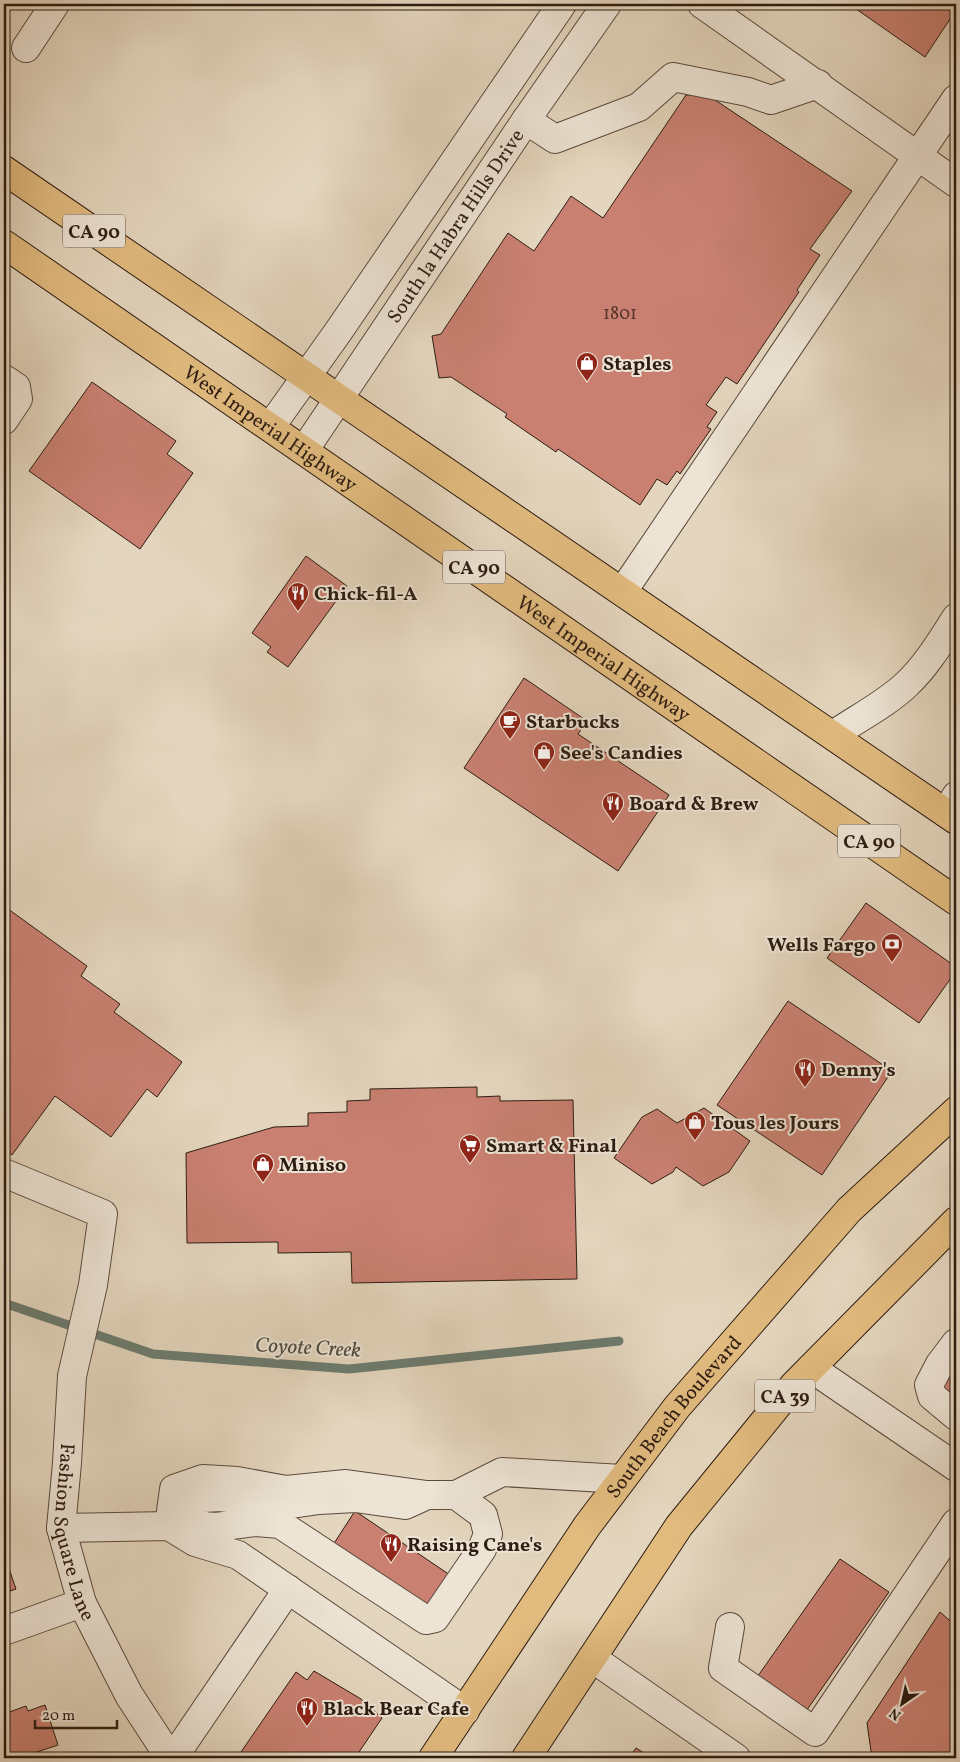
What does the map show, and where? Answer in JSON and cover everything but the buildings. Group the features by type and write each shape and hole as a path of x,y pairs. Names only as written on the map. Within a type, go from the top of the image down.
{"main road":[{"name":"CA 90","path":"4,170 834,735 953,809"},
{"name":"West Imperial Highway","path":"4,244 305,449 956,901"},
{"name":"South Beach Boulevard","path":"433,1758 587,1526 677,1407 849,1210 956,1111"},
{"name":"CA 39","path":"526,1758 680,1526 794,1385 956,1221"}],"street":[{"path":"26,48 56,4"},
{"name":"South la Habra Hills Drive","path":"271,426 308,376 562,4"},
{"name":"South la Habra Hills Drive","path":"305,449 526,120 608,4"},
{"path":"702,4 956,183"},
{"path":"526,120 556,139 639,107 673,77 748,92 770,100 818,84"},
{"path":"623,591 956,99"},
{"path":"4,379 16,387 18,399 4,420"},
{"path":"834,735 888,700 906,684 927,662 956,618"},
{"name":"Fashion Square Lane","path":"4,1174 103,1214 93,1285 72,1376 68,1463 61,1528 82,1603 129,1695 172,1758"},
{"path":"956,1343 940,1364 929,1385 932,1396 956,1416"},
{"path":"811,1368 956,1467"},
{"path":"169,1526 174,1489 203,1479 237,1481 286,1490 346,1484 426,1495 456,1495 502,1472 622,1479"},
{"path":"426,1495 405,1505 355,1498 319,1500 285,1505 220,1497 203,1498 192,1508 194,1518 202,1526 216,1527 256,1522 280,1524 426,1620 435,1618 482,1549 488,1534 483,1515 456,1495"},
{"path":"730,1627 723,1668 815,1732 956,1523"},
{"path":"61,1528 169,1526 195,1542 238,1555 465,1711"},
{"path":"172,1758 288,1589"},
{"path":"4,1631 82,1603"},
{"path":"592,1658 736,1758"}],"waterway":[{"name":"Coyote Creek","path":"4,1303 153,1354 349,1369 619,1341"}],"place":[{"name":"Staples","path":"587,382"},
{"name":"Chick-fil-A","path":"298,612"},
{"name":"Starbucks","path":"510,740"},
{"name":"See's Candies","path":"544,771"},
{"name":"Board & Brew","path":"613,822"},
{"name":"Wells Fargo","path":"892,963"},
{"name":"Denny's","path":"805,1088"},
{"name":"Tous les Jours","path":"695,1141"},
{"name":"Smart & Final","path":"470,1164"},
{"name":"Miniso","path":"263,1183"},
{"name":"Raising Cane's","path":"391,1563"},
{"name":"Black Bear Cafe","path":"307,1727"}]}
